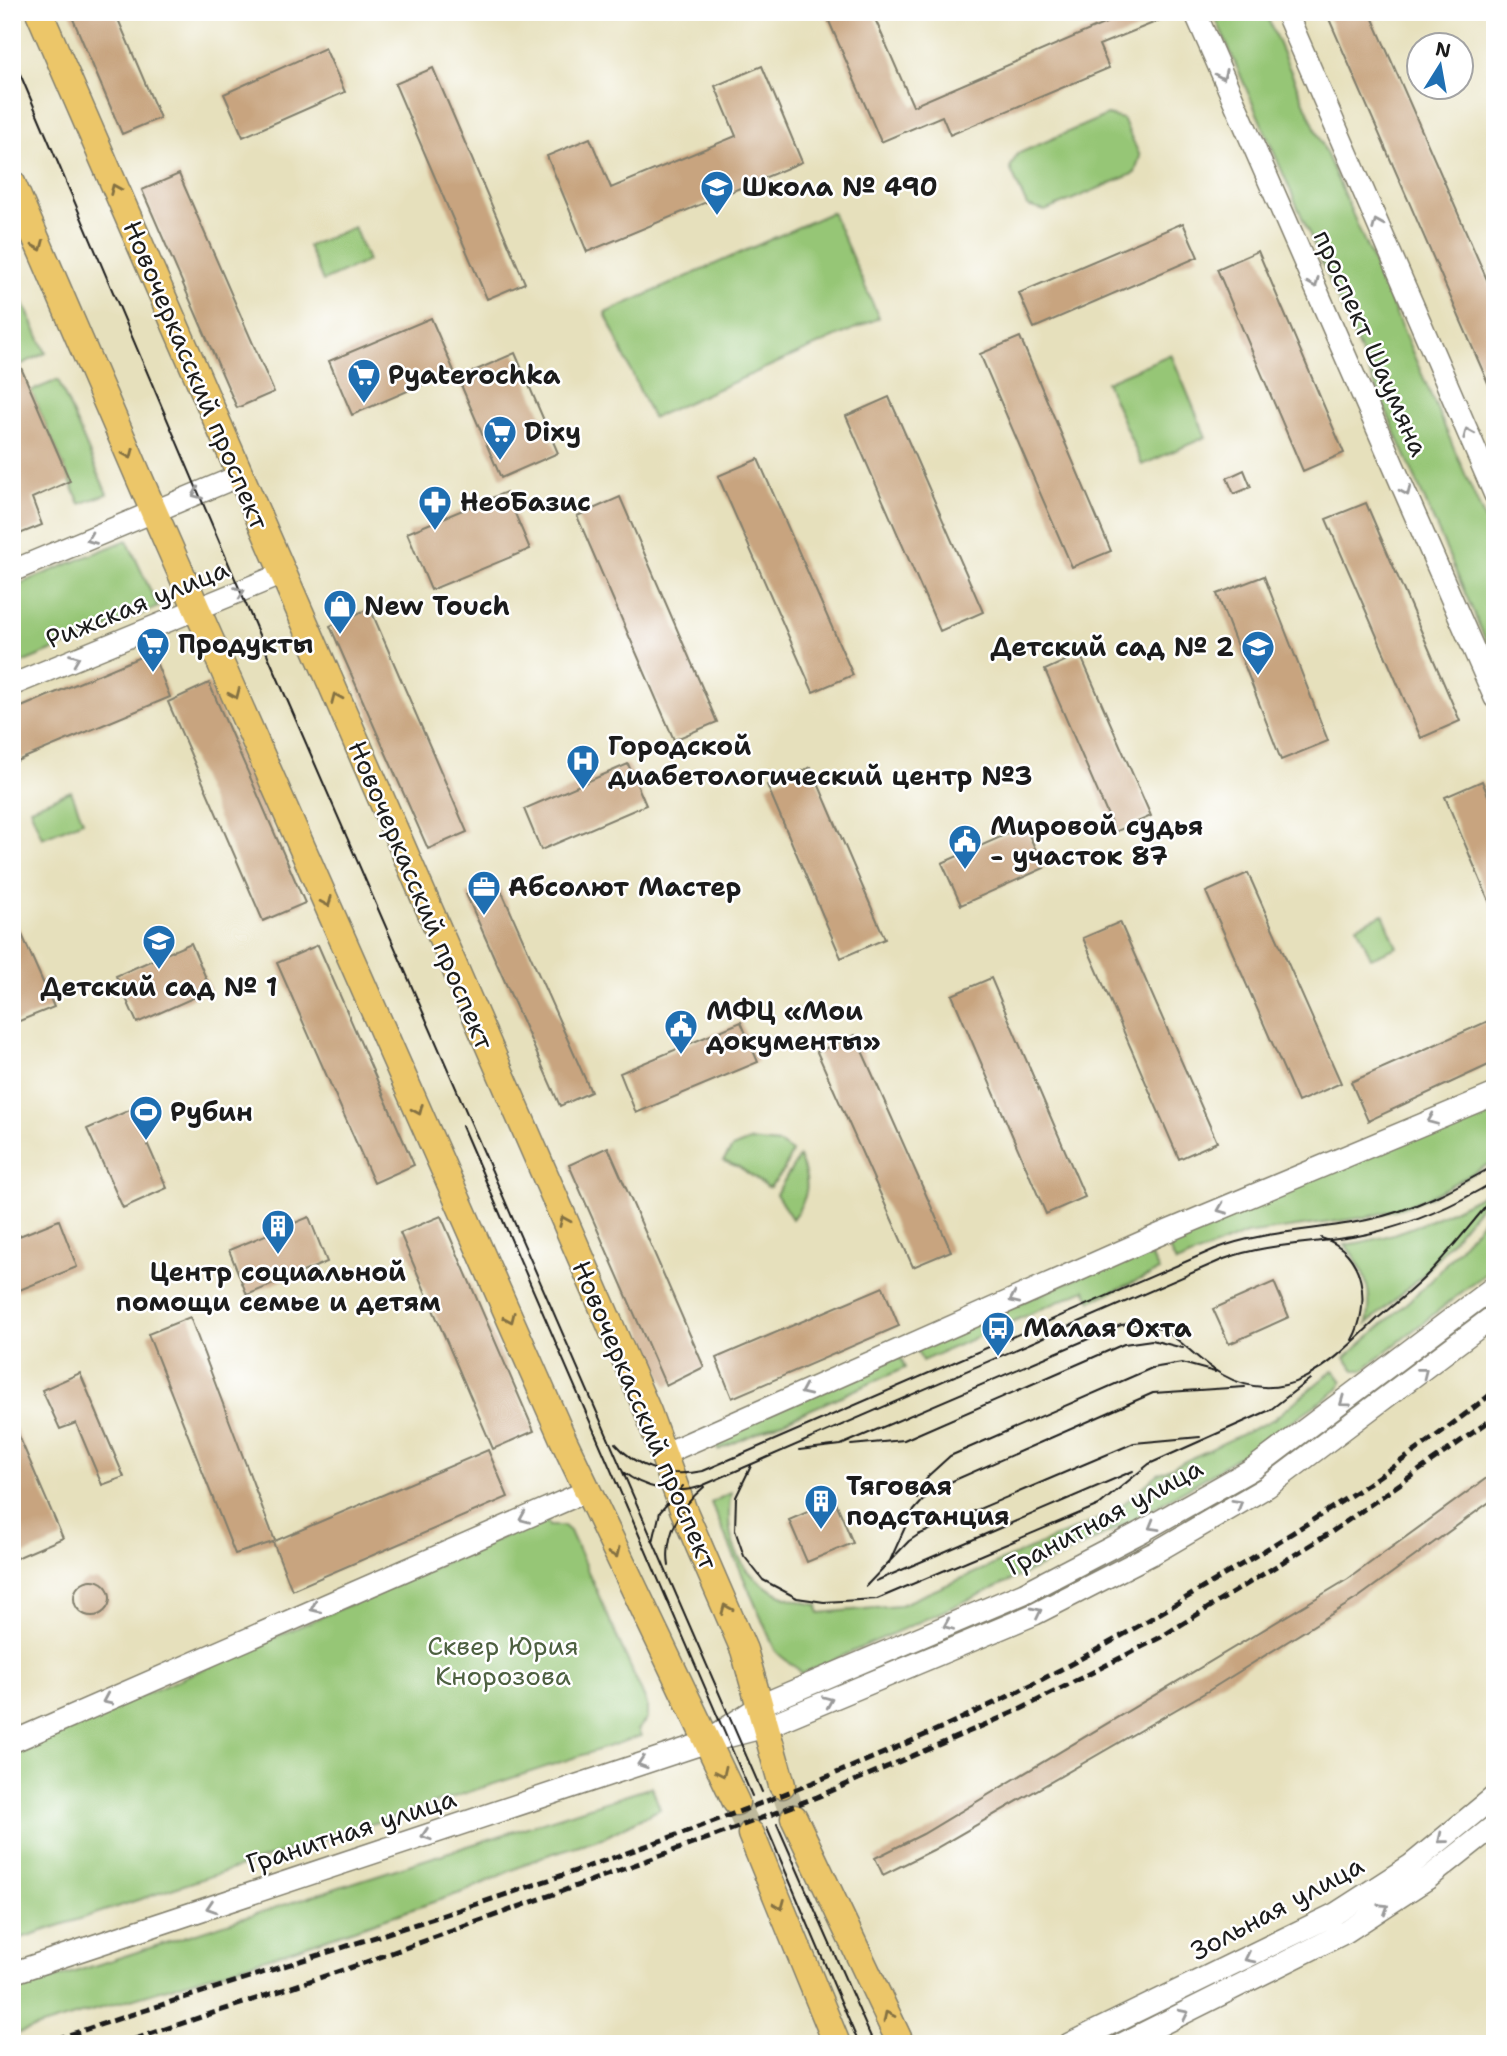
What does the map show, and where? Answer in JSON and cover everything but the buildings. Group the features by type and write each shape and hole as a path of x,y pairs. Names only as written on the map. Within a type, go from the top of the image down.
{"main road":[{"name":"Новочеркасский проспект","path":"39,12 664,1454 683,1509 744,1650 782,1785"},
{"path":"12,183 154,512 587,1491 736,1802"},
{"path":"795,1821 901,2044"},
{"path":"752,1838 837,2044"}],"street":[{"name":"проспект Шаумяна","path":"1195,12 1495,698"},
{"name":"проспект Шаумяна","path":"1286,12 1495,495"},
{"path":"12,571 239,476"},
{"name":"Рижская улица","path":"12,685 282,574"},
{"path":"664,1454 1156,1236 1495,1094"},
{"name":"Гранитная улица","path":"12,1973 707,1742 1024,1593 1139,1534 1254,1468 1495,1286"},
{"name":"Гранитная улица","path":"763,1716 1035,1614 1154,1553 1267,1488 1495,1315"},
{"path":"12,1742 587,1491"},
{"name":"Зольная улица","path":"1069,2044 1335,1914 1410,1865 1495,1796"},
{"name":"Зольная улица","path":"1122,2044 1346,1932 1427,1880 1495,1825"}],"green space":[{"path":"1213,12 1265,12 1495,543 1495,662"},
{"path":"1107,115 1123,119 1140,156 1135,173 1045,211 1027,206 1010,168 1017,154"},
{"path":"832,212 879,318 652,418 605,313"},
{"path":"354,227 368,261 323,281 308,246"},
{"path":"12,277 46,353 20,365 12,348"},
{"path":"1171,354 1206,437 1142,465 1106,382"},
{"path":"58,380 107,494 80,504 31,391"},
{"path":"127,540 158,607 12,667 12,587"},
{"path":"71,791 83,821 42,838 30,808"},
{"path":"1383,914 1397,947 1371,958 1357,926"},
{"path":"1495,1101 1495,1161 1431,1196 1368,1217 1246,1234 1176,1263 1167,1245 1168,1238"},
{"path":"749,1141 780,1144 792,1152 783,1172 769,1188 739,1167 723,1161 732,1148"},
{"path":"799,1157 807,1182 805,1197 792,1219 776,1194"},
{"path":"1495,1188 1423,1275 1367,1324 1369,1302 1366,1282 1358,1263 1345,1245 1404,1231"},
{"path":"1495,1206 1495,1266 1363,1370 1355,1370 1345,1358 1430,1282"},
{"path":"1144,1249 1150,1253 1159,1271 1091,1301 1085,1290 922,1361 916,1348"},
{"path":"900,1356 905,1368 718,1450 713,1438"},
{"path":"1333,1370 1342,1381 1339,1389 1172,1498 1019,1576 802,1674 775,1650 711,1503 731,1492 731,1536 737,1554 760,1582 777,1593 818,1605 819,1613 898,1606 1113,1513 1158,1474 1274,1419"},
{"name":"Сквер Юрия Кнорозова","path":"546,1518 549,1526 564,1526 570,1531 647,1704 647,1719 638,1729 641,1736 12,1941 12,1753"},
{"path":"652,1787 660,1809 605,1837 541,1857 466,1891 283,1953 12,2035 12,1992"}],"tunnel":[{"path":"782,1785 794,1818"},
{"path":"736,1802 751,1834"}],"tram line":[{"path":"12,55 262,642 762,1792"},
{"path":"462,1126 752,1796"},
{"path":"615,1443 633,1459 655,1469 678,1473 703,1471 1215,1249 1253,1238 1348,1224 1401,1211 1433,1198 1495,1165"},
{"path":"623,1472 649,1486 669,1490 699,1487 1224,1259 1260,1249 1353,1237 1388,1229 1435,1212 1495,1181"},
{"path":"799,1450 841,1445 1121,1325 1139,1324 1166,1332 1221,1374 1245,1384 1267,1387 1288,1384 1326,1365 1413,1288 1443,1258 1495,1196"},
{"path":"1321,1238 1336,1244 1348,1254 1356,1267 1362,1311 1352,1340"},
{"path":"851,1445 904,1440 1124,1344 1152,1340 1183,1348"},
{"path":"917,1498 928,1476 950,1456 1152,1368 1182,1363 1215,1372"},
{"path":"751,1466 736,1497 735,1530 744,1556 763,1580 797,1598 824,1602 877,1599 1099,1505 1149,1464 1270,1410 1310,1379"},
{"path":"889,1563 911,1514 932,1490 1153,1393 1245,1387"},
{"path":"866,1586 918,1535 1134,1443 1200,1437"},
{"path":"876,1581 1133,1471"},
{"path":"653,1542 660,1512 683,1486"},
{"path":"669,1566 669,1543 676,1522 688,1503 704,1487"},
{"path":"777,1824 874,2044"},
{"path":"767,1828 859,2044"}],"railway":[{"path":"41,2044 532,1886 775,1798 894,1749 1039,1681 1176,1604 1365,1486 1495,1391"},
{"path":"120,2044 358,1965 717,1835 817,1797 1019,1710 1161,1637 1330,1533 1495,1417"}],"place":[{"name":"Школа № 490","path":"717,217"},
{"name":"Pyaterochka","path":"364,405"},
{"name":"Dixy","path":"500,462"},
{"name":"НеоБазис","path":"435,532"},
{"name":"New Touch","path":"340,636"},
{"name":"Продукты","path":"153,674"},
{"name":"Детский сад № 2","path":"1258,677"},
{"name":"Городской диабетологический центр №3","path":"583,791"},
{"name":"Мировой судья - участок 87","path":"965,871"},
{"name":"Абсолют Мастер","path":"484,917"},
{"name":"Детский сад № 1","path":"159,971"},
{"name":"МФЦ «Мои документы»","path":"681,1056"},
{"name":"Рубин","path":"146,1142"},
{"name":"Центр социальной помощи семье и детям","path":"278,1256"},
{"name":"Малая Охта","path":"998,1358"},
{"name":"Тяговая подстанция","path":"821,1531"}]}
